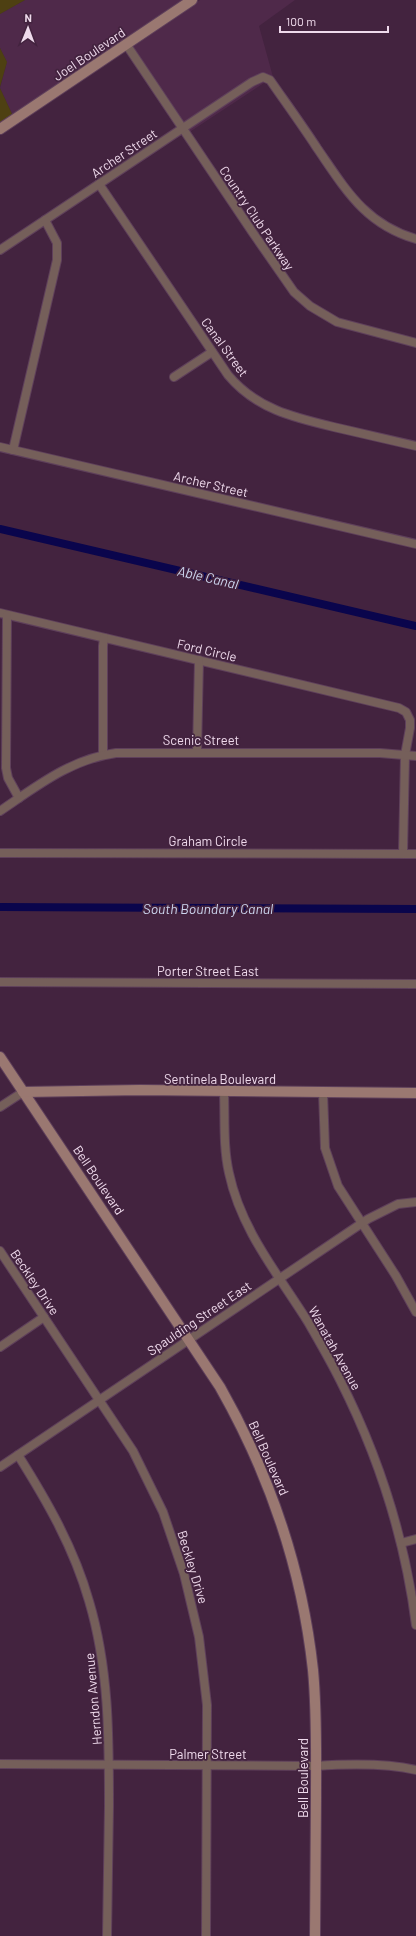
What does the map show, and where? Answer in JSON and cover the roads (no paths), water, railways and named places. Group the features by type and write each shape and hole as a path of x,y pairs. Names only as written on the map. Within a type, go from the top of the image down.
{"street":[{"name":"Joel Boulevard","path":"0,129 192,0"},
{"name":"Country Club Parkway","path":"126,44 287,284 302,299 319,312 341,324 416,343"},
{"name":"Archer Street","path":"0,250 182,128 252,82 263,77 270,80 358,205 380,224 400,235 416,239"},
{"name":"Canal Street","path":"99,184 212,352 228,375 241,389 271,409 294,418 416,446"},
{"path":"13,450 57,260 57,243 45,220"},
{"path":"174,377 212,352"},
{"name":"Archer Street","path":"0,446 416,544"},
{"path":"4,614 6,768 8,778 19,798"},
{"name":"Ford Circle","path":"4,614 399,708 407,714 410,720 405,755"},
{"path":"103,755 104,638"},
{"path":"197,752 200,660"},
{"name":"Scenic Street","path":"0,811 62,770 103,755 142,752 197,752 416,756"},
{"path":"403,854 405,755"},
{"name":"Graham Circle","path":"0,852 416,854"},
{"name":"Porter Street East","path":"0,982 416,984"},
{"name":"Bell Boulevard","path":"0,1057 189,1338 220,1387 263,1472 285,1533 295,1569 308,1635 315,1705 315,1936"},
{"name":"Sentinela Boulevard","path":"24,1092 140,1090 416,1093"},
{"path":"0,1107 24,1092"},
{"name":"Wanatah Avenue","path":"224,1092 226,1154 234,1191 249,1229 325,1351 356,1413 383,1484 401,1543 416,1625"},
{"path":"323,1092 324,1137 327,1158 338,1186 396,1276 416,1312"},
{"name":"Spaulding Street East","path":"0,1467 374,1214 398,1204 416,1202"},
{"name":"Beckley Drive","path":"0,1251 100,1399 133,1451 149,1482 174,1541 184,1574 199,1637 204,1669 207,1705 208,1766 206,1936"},
{"path":"0,1347 44,1317"},
{"name":"Herndon Avenue","path":"18,1455 51,1508 78,1566 89,1601 102,1657 106,1688 109,1765 107,1936"},
{"path":"401,1543 416,1539"},
{"name":"Palmer Street","path":"0,1764 208,1766 335,1765 390,1766 416,1770"}],"waterway":[{"name":"Able Canal","path":"0,529 416,626"},
{"name":"South Boundary Canal","path":"1,907 416,909"}]}
